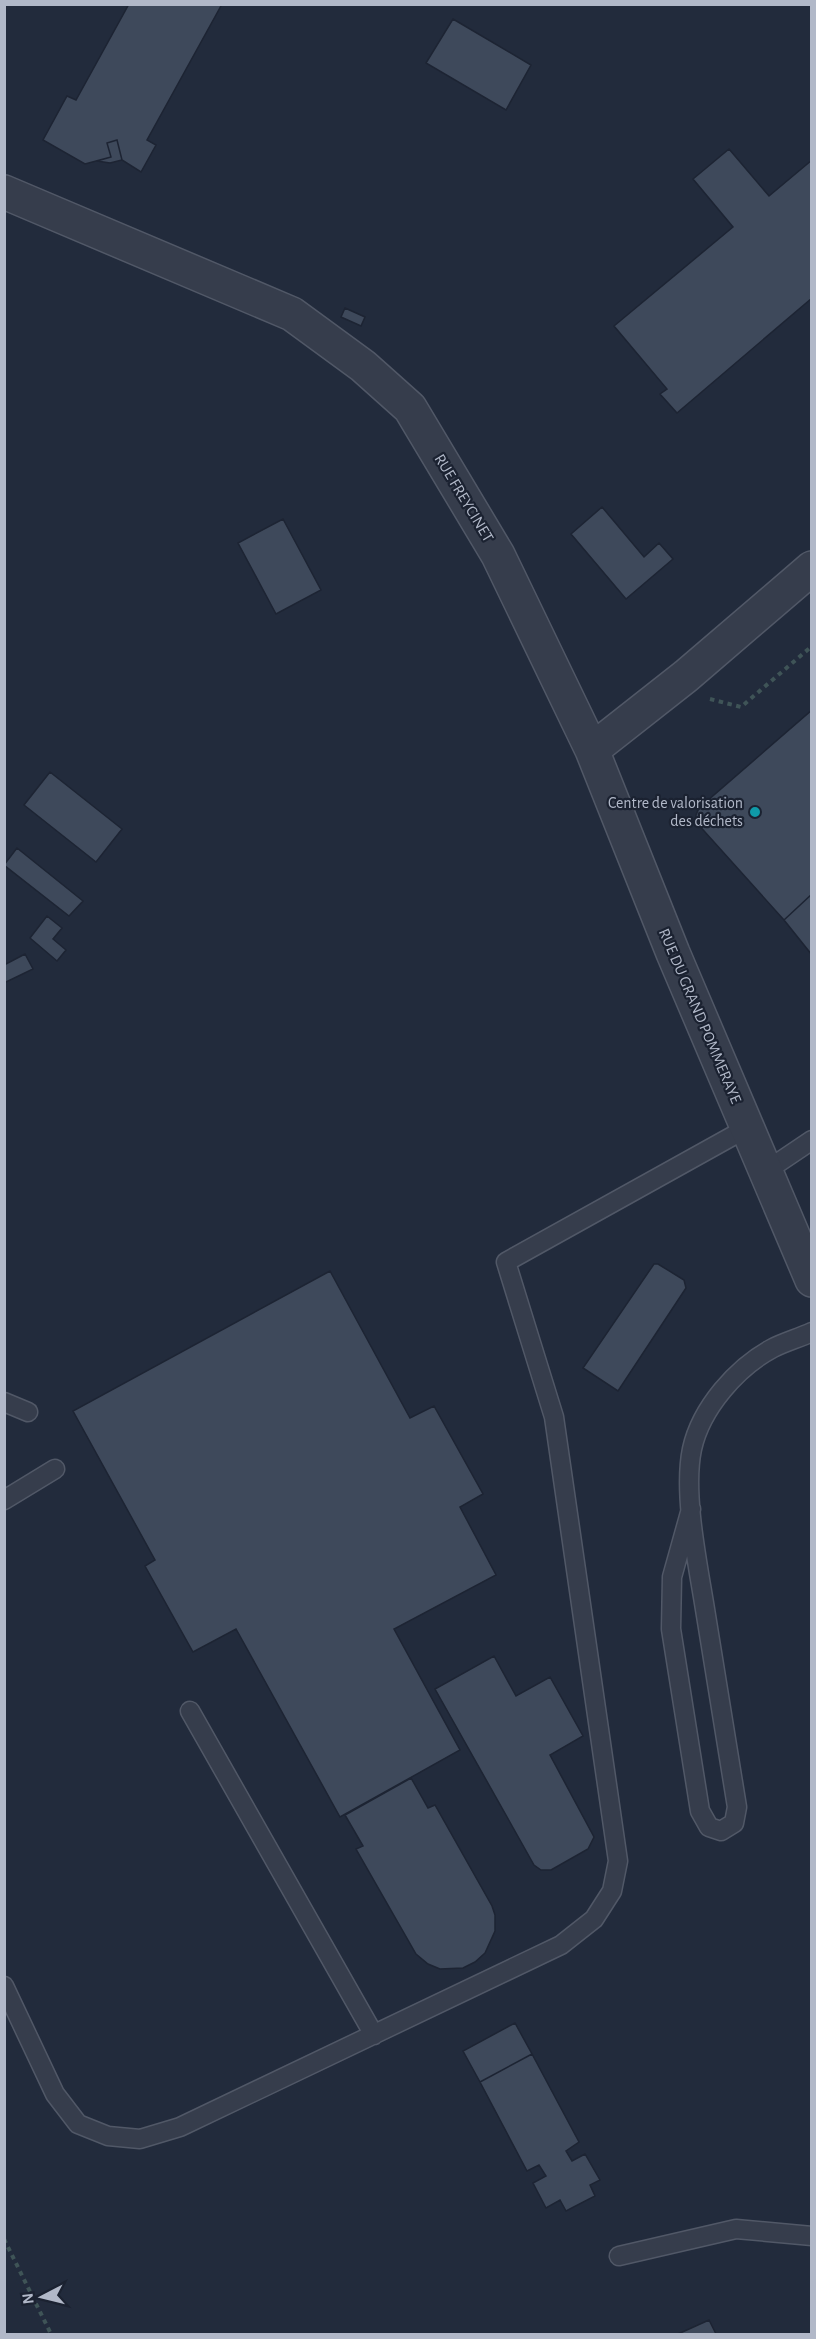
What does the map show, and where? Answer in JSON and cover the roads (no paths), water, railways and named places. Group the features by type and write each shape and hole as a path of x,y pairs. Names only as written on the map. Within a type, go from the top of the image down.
{"street":[{"name":"RUE FREYCINET","path":"4,192 292,314 363,366 410,408 498,555 592,750"},
{"path":"592,750 686,676 812,568"},
{"name":"RUE DU GRAND POMMERAYE","path":"592,750 673,953 812,1280"}],"lane":[{"path":"4,1986 55,2094 78,2124 108,2136 140,2139 180,2127 561,1945 594,1919 612,1891 618,1861 554,1417 506,1262 747,1128"},
{"path":"766,1171 812,1140"},
{"path":"691,1509 672,1577 671,1629 700,1811 709,1827 721,1831 734,1823 737,1807 699,1574 691,1509 692,1449 706,1415 746,1366 773,1348 812,1332"},
{"path":"4,1402 28,1412"},
{"path":"4,1500 55,1469"},
{"path":"190,1711 374,2035"},
{"path":"619,2256 736,2229 812,2236"}],"place":[{"name":"Centre de valorisation des déchets","path":"755,812"}]}
